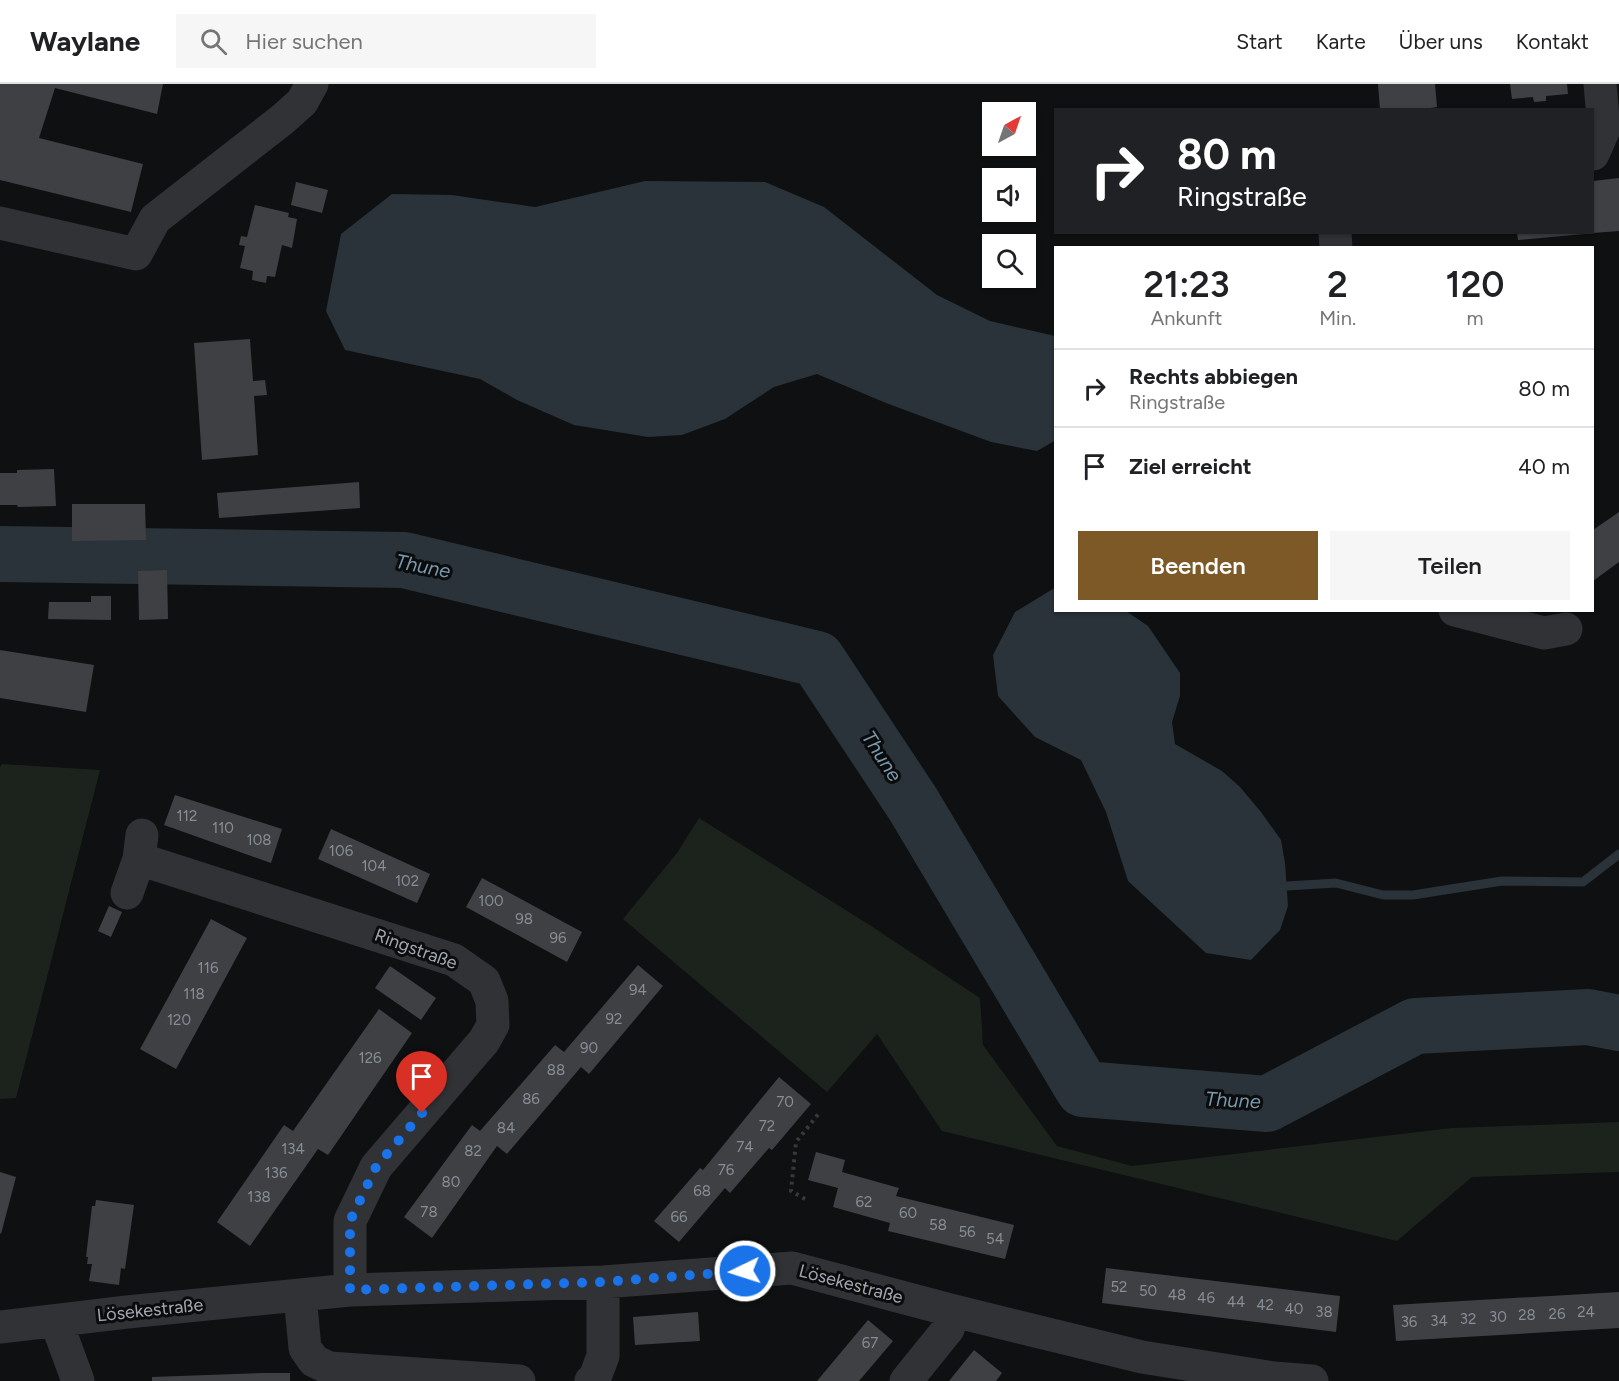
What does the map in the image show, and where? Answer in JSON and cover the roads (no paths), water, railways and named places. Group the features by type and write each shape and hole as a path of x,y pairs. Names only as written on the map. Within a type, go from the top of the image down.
{"street":[{"path":"0,223 136,254 155,219 283,119 302,102 312,84"},
{"path":"1594,152 1604,129 1600,84"},
{"path":"1463,612 1544,633 1566,629"},
{"name":"Ringstraße","path":"127,893 140,847 454,960 484,981 492,1001 493,1025 483,1041 376,1167 350,1221 350,1290"},
{"name":"Lösekestraße","path":"0,1327 350,1290 603,1282 792,1268 1142,1357 1274,1380 1312,1381"},
{"path":"591,1381 594,1380 603,1356 603,1282"},
{"path":"300,1296 305,1348 314,1360 329,1368 519,1381"},
{"path":"906,1381 948,1329 954,1311"},
{"path":"56,1321 78,1381"}],"waterway":[{"name":"Thune","path":"0,554 404,560 817,659 913,804 1083,1089 1267,1104 1415,1026 1588,1017 1619,1023"},
{"path":"1287,886 1336,883 1383,895 1413,895 1502,881 1583,882 1619,854"}]}
